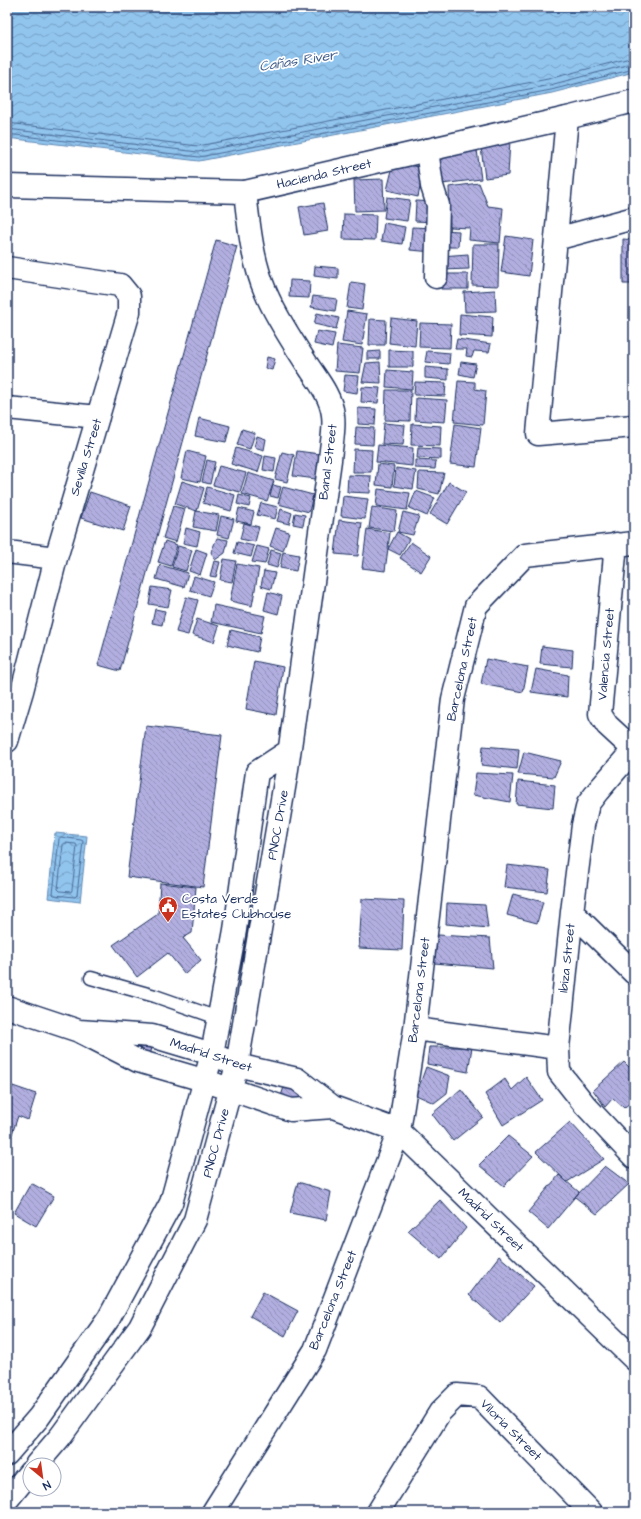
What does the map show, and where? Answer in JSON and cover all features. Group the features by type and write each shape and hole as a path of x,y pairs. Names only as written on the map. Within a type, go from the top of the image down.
{"street":[{"name":"Hacienda Street","path":"7,186 245,192 567,118 634,101"},
{"path":"567,118 538,434 634,426"},
{"path":"427,150 432,186 438,205 436,276"},
{"name":"Banal Street","path":"245,192 251,237 258,269 265,291 275,314 327,396 333,414 334,425 289,751"},
{"path":"556,239 634,218"},
{"name":"Sevilla Street","path":"7,268 120,285 129,296 129,312 15,690 7,741"},
{"path":"7,408 98,418"},
{"name":"Valencia Street","path":"625,544 600,714 607,725 634,749"},
{"name":"Barcelona Street","path":"213,1512 315,1350 399,1131 415,1029 453,699 476,606 525,555 625,544"},
{"path":"7,552 56,558"},
{"name":"Ibiza Street","path":"634,749 598,790 588,804 583,825 572,912 558,1048 560,1072 585,1105 634,1157"},
{"path":"257,772 289,751"},
{"name":"PNOC Drive","path":"43,1457 60,1437 144,1321 195,1220 237,1065 289,751"},
{"name":"PNOC Drive","path":"7,1454 39,1418 109,1318 171,1203 203,1080 212,1054 236,930 257,772 286,776"},
{"path":"572,912 634,973"},
{"name":"Madrid Street","path":"7,1007 79,1031 138,1061 203,1080 291,1110 333,1107"},
{"path":"415,1029 558,1048"},
{"name":"Madrid Street","path":"79,1031 152,1036 212,1054 237,1065 297,1079 333,1107 399,1131 634,1359"},
{"name":"Viloria Street","path":"383,1510 440,1412 457,1395 479,1397 591,1512"},
{"path":"7,1500 22,1482"}],"lane":[{"path":"91,978 155,996 218,1018"}],"water":[{"name":"Cañas River","path":"7,7 634,7 634,72 552,93 199,161 7,138"},
{"path":"55,833 87,836 80,902 48,898"}],"building":[{"path":"480,140 510,140 508,175 485,178"},
{"path":"477,150 481,179 434,185 431,157"},
{"path":"394,162 424,168 418,197 387,190"},
{"path":"383,179 384,210 355,211 354,180"},
{"path":"479,183 488,206 503,208 500,243 469,240 470,228 450,227 449,187"},
{"path":"387,197 410,200 407,221 384,218"},
{"path":"416,201 435,202 434,222 415,221"},
{"path":"323,203 328,231 304,235 299,207"},
{"path":"344,214 376,215 375,240 343,239"},
{"path":"384,223 405,227 402,244 381,241"},
{"path":"412,227 434,228 433,252 410,250"},
{"path":"441,230 459,231 458,247 440,247"},
{"path":"506,236 533,240 529,276 501,272"},
{"path":"623,239 634,240 634,284 623,284"},
{"path":"216,240 237,246 120,671 98,665"},
{"path":"473,244 499,244 498,286 472,285"},
{"path":"468,254 469,269 442,270 441,256"},
{"path":"315,266 338,268 338,279 314,276"},
{"path":"441,274 468,274 468,289 441,289"},
{"path":"290,280 310,281 309,298 289,297"},
{"path":"351,282 365,284 362,310 347,308"},
{"path":"495,290 496,311 465,312 464,292"},
{"path":"313,296 337,299 335,311 311,307"},
{"path":"347,311 367,314 362,345 342,342"},
{"path":"317,313 339,318 336,329 314,324"},
{"path":"460,314 493,317 492,337 459,335"},
{"path":"391,318 417,321 415,346 389,343"},
{"path":"370,319 386,320 385,345 369,345"},
{"path":"420,323 451,324 450,348 419,347"},
{"path":"317,331 335,334 332,348 314,344"},
{"path":"457,339 491,344 489,352 474,351 472,357 466,356 467,349 455,349"},
{"path":"337,345 363,348 360,373 335,371"},
{"path":"389,350 413,351 413,367 389,367"},
{"path":"380,351 380,359 367,359 367,352"},
{"path":"427,351 450,353 449,364 425,362"},
{"path":"267,357 275,359 272,370 265,368"},
{"path":"380,362 381,383 362,382 366,363"},
{"path":"461,362 476,364 473,377 459,374"},
{"path":"425,367 448,369 448,380 425,378"},
{"path":"387,370 413,372 412,389 386,387"},
{"path":"345,375 359,376 357,393 343,391"},
{"path":"458,381 475,382 475,389 486,391 483,425 454,422"},
{"path":"415,382 446,383 445,396 414,395"},
{"path":"362,387 380,388 378,403 361,402"},
{"path":"386,390 411,390 410,421 385,420"},
{"path":"416,398 447,400 445,422 415,420"},
{"path":"358,408 376,409 375,425 358,424"},
{"path":"199,418 230,426 226,442 195,436"},
{"path":"384,423 405,425 403,445 382,444"},
{"path":"412,424 441,426 440,446 411,445"},
{"path":"455,424 481,428 476,467 450,464"},
{"path":"356,427 374,428 373,445 355,444"},
{"path":"242,429 255,433 250,449 237,445"},
{"path":"257,436 266,439 264,450 254,447"},
{"path":"378,445 413,448 412,466 376,462"},
{"path":"236,448 263,456 258,472 231,464"},
{"path":"418,448 441,449 441,459 417,458"},
{"path":"354,449 372,450 371,472 353,472"},
{"path":"187,451 206,456 200,482 181,478"},
{"path":"297,451 320,454 316,479 293,476"},
{"path":"282,452 294,455 287,482 275,479"},
{"path":"265,456 276,458 274,472 263,470"},
{"path":"207,460 215,462 210,484 202,482"},
{"path":"415,460 436,461 435,469 415,468"},
{"path":"378,464 394,466 392,487 376,485"},
{"path":"219,466 246,473 240,492 213,485"},
{"path":"396,468 416,471 413,489 394,486"},
{"path":"419,472 444,473 439,494 418,489"},
{"path":"248,473 274,481 267,501 242,494"},
{"path":"348,475 371,476 370,493 347,492"},
{"path":"182,481 204,488 197,511 175,504"},
{"path":"449,482 466,492 447,524 430,514"},
{"path":"273,485 281,487 278,498 270,496"},
{"path":"207,487 235,495 231,511 203,503"},
{"path":"283,487 313,495 309,512 278,504"},
{"path":"378,489 410,493 407,510 376,506"},
{"path":"416,491 435,498 427,516 409,508"},
{"path":"90,492 131,506 123,531 81,518"},
{"path":"239,495 251,498 249,507 237,504"},
{"path":"343,496 368,499 365,519 341,516"},
{"path":"261,503 278,507 275,519 257,515"},
{"path":"173,506 185,509 176,542 163,538"},
{"path":"372,507 397,511 394,531 369,528"},
{"path":"239,508 254,512 251,524 236,521"},
{"path":"281,509 292,513 289,524 277,521"},
{"path":"196,511 219,515 216,531 193,527"},
{"path":"403,512 419,516 413,535 398,532"},
{"path":"295,513 305,515 303,526 293,524"},
{"path":"221,516 234,519 229,538 217,535"},
{"path":"339,520 362,523 358,556 335,554"},
{"path":"244,523 259,527 255,542 240,539"},
{"path":"186,528 200,532 197,546 183,543"},
{"path":"276,528 289,532 283,551 270,546"},
{"path":"367,529 390,533 385,571 362,568"},
{"path":"397,532 409,539 400,555 388,549"},
{"path":"217,538 228,540 225,553 215,560 211,552"},
{"path":"165,541 177,545 171,566 158,562"},
{"path":"237,542 254,546 251,557 234,553"},
{"path":"411,542 431,556 421,572 400,558"},
{"path":"178,546 192,550 186,571 172,567"},
{"path":"257,546 269,549 265,564 252,562"},
{"path":"196,549 207,553 200,575 189,571"},
{"path":"271,550 281,553 277,568 267,565"},
{"path":"283,552 299,555 296,571 280,568"},
{"path":"224,559 236,561 232,582 220,580"},
{"path":"214,561 220,562 216,577 210,576"},
{"path":"237,564 259,568 252,606 230,601"},
{"path":"160,565 188,573 184,587 156,579"},
{"path":"264,571 275,573 271,589 261,586"},
{"path":"194,576 214,582 209,596 190,590"},
{"path":"152,587 172,590 168,607 149,604"},
{"path":"268,592 282,596 278,614 264,610"},
{"path":"186,597 198,600 188,635 176,632"},
{"path":"214,605 265,616 261,633 211,622"},
{"path":"155,609 165,611 162,625 152,623"},
{"path":"197,619 219,626 214,642 192,635"},
{"path":"231,630 260,637 257,652 227,645"},
{"path":"542,646 573,650 572,667 540,664"},
{"path":"486,659 528,667 523,692 481,684"},
{"path":"254,661 283,667 276,715 246,709"},
{"path":"536,669 568,675 567,697 531,692"},
{"path":"146,726 222,735 203,887 127,877"},
{"path":"483,746 519,749 517,769 481,765"},
{"path":"524,752 561,761 554,777 518,774"},
{"path":"476,773 513,775 510,802 473,795"},
{"path":"518,781 555,785 553,808 516,804"},
{"path":"507,865 550,870 547,892 504,887"},
{"name":"Costa Verde Estates Clubhouse","path":"160,883 196,887 192,933 183,938 201,960 185,974 168,953 137,977 113,945 158,914"},
{"path":"513,894 543,902 537,923 507,915"},
{"path":"362,899 404,901 402,950 359,948"},
{"path":"447,903 485,905 488,928 446,924"},
{"path":"438,935 490,938 493,968 434,963"},
{"path":"140,1040 153,1043 150,1056 137,1052"},
{"path":"429,1047 472,1047 468,1072 427,1064"},
{"path":"624,1062 634,1072 634,1099 624,1108 613,1098 605,1107 593,1090"},
{"path":"426,1067 450,1076 447,1093 434,1103 416,1095"},
{"path":"526,1077 542,1100 503,1125 485,1094 505,1079 512,1090"},
{"path":"7,1084 36,1094 28,1120 18,1116 12,1134 7,1132"},
{"path":"285,1084 302,1088 299,1100 281,1096"},
{"path":"461,1089 483,1117 453,1141 432,1114"},
{"path":"570,1122 604,1159 567,1182 536,1152"},
{"path":"508,1136 533,1156 504,1186 479,1165"},
{"path":"605,1166 629,1184 597,1214 575,1197"},
{"path":"559,1175 579,1192 548,1229 528,1212"},
{"path":"298,1182 331,1192 326,1220 290,1213"},
{"path":"31,1183 54,1196 36,1226 14,1213"},
{"path":"440,1200 466,1228 441,1259 408,1231"},
{"path":"499,1256 534,1286 500,1323 469,1295"},
{"path":"263,1292 298,1311 285,1336 250,1316"}],"place":[{"name":"Costa Verde Estates Clubhouse","path":"168,923"}]}
